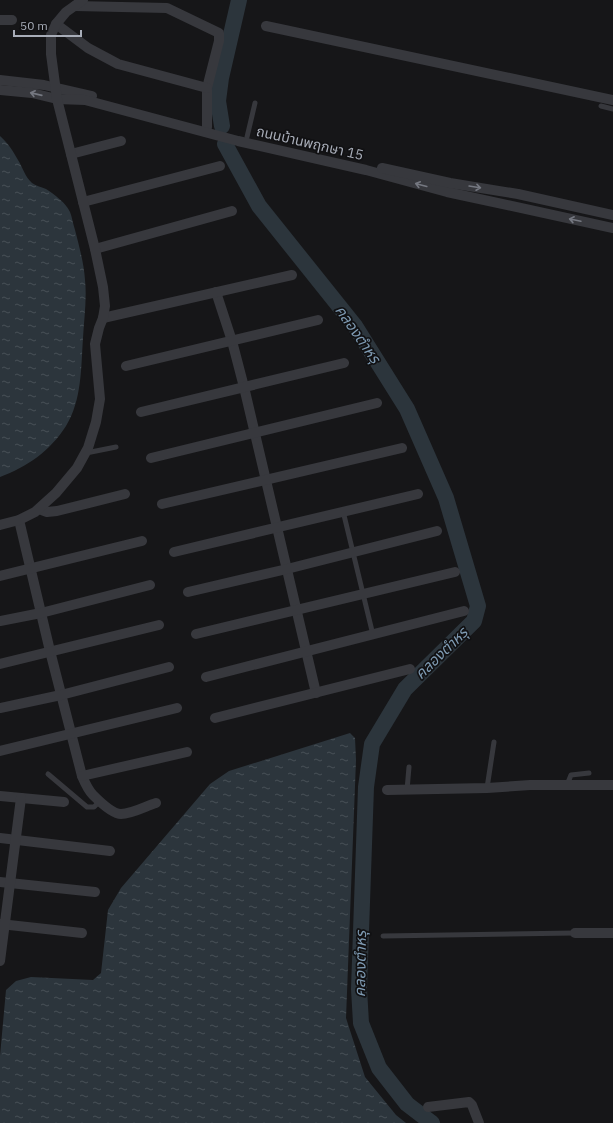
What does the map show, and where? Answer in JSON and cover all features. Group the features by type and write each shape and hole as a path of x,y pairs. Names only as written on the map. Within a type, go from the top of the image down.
{"street":[{"path":"0,525 19,520 39,509 56,493 77,468 88,448 96,422 100,399 96,344 105,306 103,287 95,249 57,99 51,54 51,35 56,24 66,12 79,3 167,8 219,33 219,40 207,88 207,127"},
{"path":"0,20 12,20"},
{"path":"56,24 88,48 118,64 207,88"},
{"path":"266,26 613,100"},
{"name":"ถนนบ้านพฤกษา 15","path":"0,80 56,87 207,127 613,228"},
{"name":"ถนนบ้านพฤกษา 15","path":"0,90 32,93 57,99 84,100 238,141 448,188 518,194 613,215"},
{"path":"71,154 121,141"},
{"path":"83,202 220,166"},
{"path":"95,249 232,211"},
{"path":"103,318 292,275"},
{"path":"216,292 232,342 244,387 316,693"},
{"path":"126,366 232,342 318,320"},
{"path":"141,412 344,363"},
{"path":"151,458 377,404"},
{"path":"162,504 402,448"},
{"path":"39,509 47,512 57,511 125,494"},
{"path":"174,552 418,494"},
{"path":"19,520 61,695 82,776 86,786 93,795 118,814 125,814 156,803"},
{"path":"188,592 287,569 437,531"},
{"path":"0,576 142,541"},
{"path":"196,634 455,572"},
{"path":"0,621 41,613 150,585"},
{"path":"206,677 464,611"},
{"path":"0,664 159,625"},
{"path":"0,708 61,695 168,667"},
{"path":"215,718 410,669"},
{"path":"0,751 177,708"},
{"path":"82,776 187,752"},
{"path":"387,790 488,788 530,785 613,785"},
{"path":"0,796 64,802"},
{"path":"0,961 3,924 11,884 21,798"},
{"path":"0,838 110,851"},
{"path":"0,882 95,892"},
{"path":"3,924 82,933"},
{"path":"575,933 613,933"},
{"path":"428,1107 469,1102 472,1105 479,1123"}],"lane":[{"path":"247,137 255,103"},
{"path":"601,106 613,109"},
{"path":"85,453 116,447"},
{"path":"343,511 373,634"},
{"path":"488,788 494,742"},
{"path":"407,790 409,767"},
{"path":"567,785 571,775 589,773"},
{"path":"48,774 87,807 94,807 100,801"},
{"path":"384,936 575,933"}],"water":[{"path":"0,136 12,150 30,181 35,185 46,189 63,202 70,212 82,261 86,294 80,383 71,416 60,435 37,457 29,463 0,477"},
{"path":"350,733 355,738 356,760 346,1018 365,1077 396,1115 406,1123 0,1123 0,1056 6,990 16,981 31,977 93,980 101,973 108,910 121,888 210,784 229,771"}],"waterway":[{"name":"คลองตำหรุ","path":"222,126 218,101 221,78 239,0"},
{"name":"คลองตำหรุ","path":"225,144 259,206 355,326 407,409 446,498 478,606 474,621 405,689 372,744 366,787 359,989 361,1023 379,1068 407,1104 432,1123"}]}
